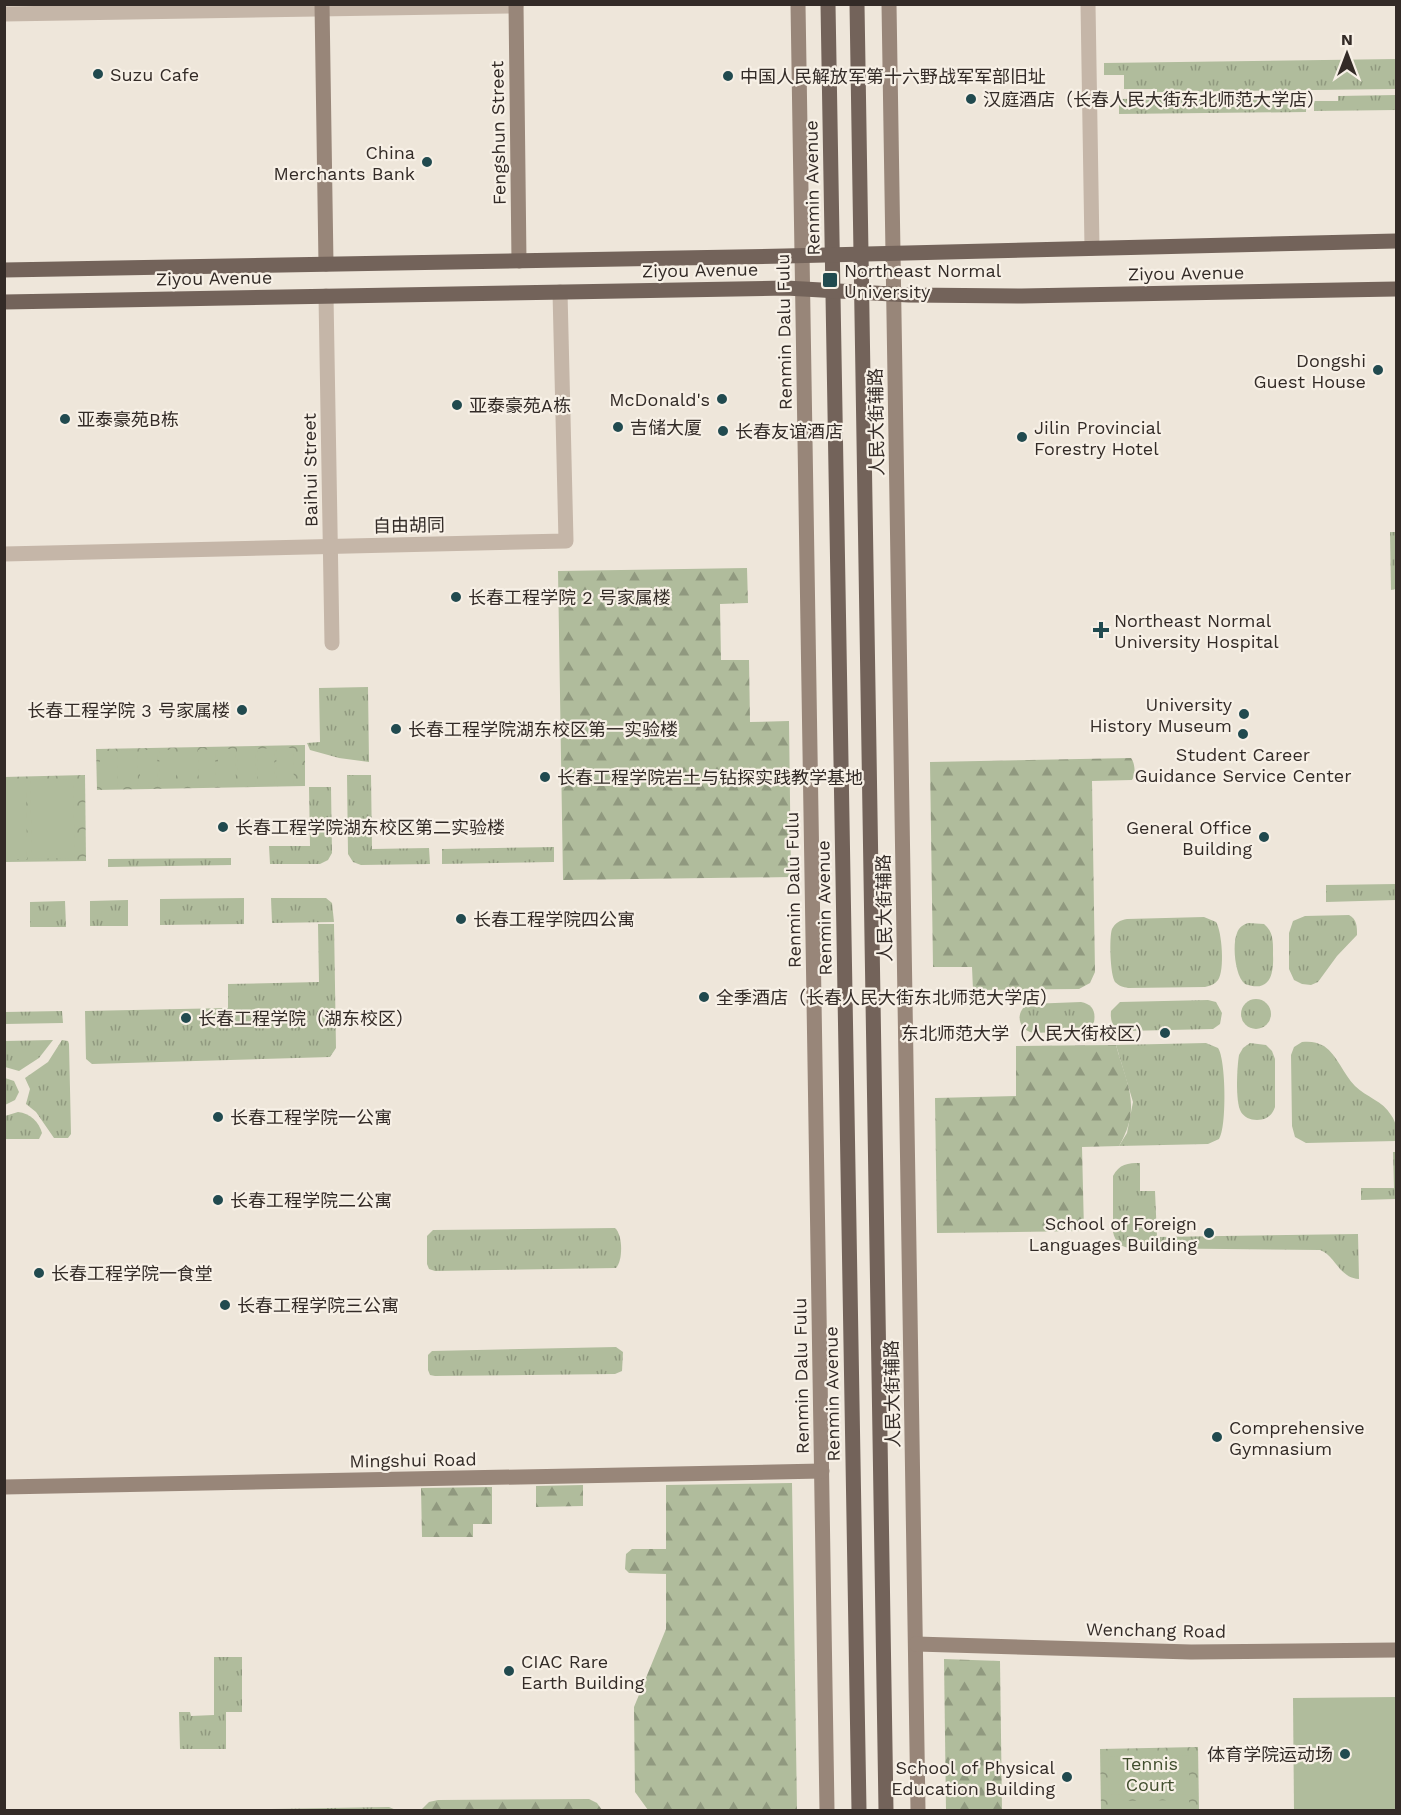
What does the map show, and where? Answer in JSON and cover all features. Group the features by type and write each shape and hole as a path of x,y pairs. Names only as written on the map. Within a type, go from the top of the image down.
{"main road":[{"name":"Renmin Dalu Fulu","path":"798,4 827,1810"},
{"name":"Renmin Avenue","path":"828,4 859,1810"},
{"path":"857,4 886,1810"},
{"name":"人民大街辅路","path":"889,4 918,1810"},
{"name":"Fengshun Street","path":"516,5 519,261"},
{"path":"322,7 326,264"},
{"name":"Ziyou Avenue","path":"4,270 832,255 1396,241"},
{"name":"Ziyou Avenue","path":"4,302 560,291 802,289 894,295 1022,296 1396,289"},
{"name":"Mingshui Road","path":"4,1487 822,1471"},
{"name":"Wenchang Road","path":"915,1644 1191,1652 1396,1650"}],"street":[{"path":"1088,4 1092,248"},
{"path":"4,14 217,7 516,5"},
{"name":"自由胡同","path":"4,554 566,541 560,291"},
{"name":"Baihui Street","path":"326,296 332,643"}],"green space":[{"path":"1396,59 1396,89 1157,92 1157,89 1124,89 1124,75 1104,75 1104,63"},
{"path":"1396,95 1396,110 1314,111 1314,101 1338,101 1338,96"},
{"path":"1265,97 1265,102 1306,102 1306,112 1119,114 1119,99"},
{"path":"1390,532 1396,532 1396,589 1391,590"},
{"path":"747,568 748,603 720,604 721,660 749,660 750,722 789,721 791,877 563,880 558,571"},
{"path":"368,687 369,762 339,758 310,750 307,743 320,742 319,688"},
{"path":"305,745 305,786 97,790 96,749"},
{"path":"274,748 275,784 258,785 257,749"},
{"path":"276,748 293,748 294,784 277,784"},
{"path":"215,749 216,785 199,786 198,750"},
{"path":"218,749 235,749 236,785 218,785"},
{"path":"237,749 255,749 256,785 238,785"},
{"path":"137,750 138,787 120,787 120,751"},
{"path":"140,750 157,750 158,786 140,787"},
{"path":"159,750 176,750 176,786 160,786"},
{"path":"179,750 196,750 196,786 179,786"},
{"path":"100,751 117,751 118,787 100,787"},
{"path":"1131,758 1134,769 1132,780 1092,781 1095,972 1090,983 1079,989 973,990 972,967 933,967 930,762"},
{"path":"85,775 86,861 5,862 4,777"},
{"path":"347,775 371,775 372,849 429,848 430,864 361,865 353,862 348,854"},
{"path":"73,779 75,858 32,859 30,780"},
{"path":"5,780 26,780 27,859 5,859"},
{"path":"309,787 331,787 332,853 328,860 320,864 270,864 269,846 310,846"},
{"path":"554,847 554,862 442,864 442,849"},
{"path":"231,858 231,865 108,867 108,859"},
{"path":"1396,884 1396,900 1326,902 1326,885"},
{"path":"244,898 244,924 160,925 160,899"},
{"path":"271,898 326,898 332,903 334,922 272,923"},
{"path":"128,900 128,926 90,926 90,901"},
{"path":"65,901 66,927 30,927 30,902"},
{"path":"1349,915 1357,926 1357,935 1337,956 1318,982 1311,985 1294,980 1289,969 1289,933 1293,921 1305,916"},
{"path":"1204,917 1216,922 1220,934 1221,968 1215,983 1205,987 1128,988 1115,982 1111,964 1110,940 1112,929 1118,922 1127,919"},
{"path":"1248,923 1264,924 1272,938 1273,969 1269,980 1260,986 1245,984 1237,968 1235,938 1240,928"},
{"path":"318,924 334,924 336,1048 330,1057 92,1064 86,1059 85,1011 228,1008 228,984 319,982"},
{"path":"1256,999 1262,1000 1270,1008 1270,1020 1262,1028 1256,1029 1250,1028 1242,1020 1241,1014 1242,1008 1250,1000"},
{"path":"1208,1000 1216,1002 1222,1013 1220,1024 1213,1029 1125,1031 1115,1027 1111,1018 1111,1011 1120,1002"},
{"path":"1081,1002 1090,1006 1094,1015 1094,1022 1086,1031 1033,1033 1021,1024 1021,1011 1029,1004"},
{"path":"62,1011 63,1023 5,1024 5,1012"},
{"path":"53,1040 39,1058 19,1071 5,1067 5,1041"},
{"path":"62,1040 68,1041 69,1044 71,1134 68,1138 54,1138 36,1112 26,1104 30,1089 25,1078 48,1062"},
{"path":"1302,1042 1313,1042 1324,1046 1355,1086 1388,1110 1395,1124 1396,1141 1306,1143 1295,1137 1292,1126 1291,1055 1294,1047"},
{"path":"1206,1043 1218,1048 1223,1065 1224,1108 1222,1132 1219,1139 1208,1144 1119,1146 1127,1133 1133,1102 1116,1045"},
{"path":"1250,1043 1266,1045 1272,1051 1275,1059 1275,1107 1270,1115 1260,1120 1244,1115 1238,1101 1239,1055"},
{"path":"1116,1045 1128,1084 1130,1119 1119,1146 1082,1147 1084,1231 937,1233 935,1098 1016,1096 1016,1046"},
{"path":"5,1078 14,1081 19,1092 15,1100 5,1105"},
{"path":"18,1112 30,1116 39,1125 42,1133 39,1139 5,1139 5,1116"},
{"path":"1393,1152 1396,1152 1396,1199 1361,1200 1361,1188 1394,1188"},
{"path":"1140,1163 1140,1191 1155,1191 1157,1237 1358,1234 1359,1279 1347,1275 1320,1250 1130,1248 1121,1245 1115,1239 1113,1232 1113,1176 1124,1165"},
{"path":"615,1228 620,1236 621,1248 620,1260 616,1268 435,1271 429,1269 427,1264 427,1236 433,1230"},
{"path":"616,1347 623,1352 622,1371 615,1374 435,1376 430,1375 428,1370 428,1355 432,1351"},
{"path":"792,1483 797,1810 648,1810 635,1792 634,1707 666,1629 666,1574 629,1573 625,1569 626,1554 632,1549 666,1549 666,1485"},
{"path":"583,1485 583,1506 536,1507 536,1486"},
{"path":"492,1487 492,1524 473,1524 473,1537 422,1537 421,1488"},
{"path":"214,1657 242,1657 242,1712 226,1712 226,1749 180,1749 179,1712 190,1712 191,1716 214,1715"},
{"path":"944,1659 1000,1661 1002,1810 946,1810"},
{"name":"体育学院运动场","path":"1396,1697 1396,1810 1294,1810 1293,1698"},
{"name":"Tennis Court","path":"1198,1747 1199,1810 1101,1810 1100,1749"},
{"name":"Tennis Court","path":"1189,1755 1189,1794 1109,1795 1108,1757"},
{"path":"589,1799 597,1803 602,1810 421,1810 429,1802 438,1800"},
{"path":"1189,1800 1189,1810 1111,1810 1111,1801"},
{"path":"389,1807 396,1810 265,1810 271,1809"}],"place":[{"name":"Suzu Cafe","path":"98,74"},
{"name":"中国人民解放军第十六野战军军部旧址","path":"728,76"},
{"name":"汉庭酒店（长春人民大街东北师范大学店）","path":"971,99"},
{"name":"China Merchants Bank","path":"427,162"},
{"name":"Northeast Normal University","path":"830,280"},
{"name":"Dongshi Guest House","path":"1378,370"},
{"name":"McDonald's","path":"722,399"},
{"name":"亚泰豪苑A栋","path":"457,405"},
{"name":"亚泰豪苑B栋","path":"65,419"},
{"name":"吉储大厦","path":"618,427"},
{"name":"长春友谊酒店","path":"723,431"},
{"name":"Jilin Provincial Forestry Hotel","path":"1022,437"},
{"name":"长春工程学院 2 号家属楼","path":"456,597"},
{"name":"Northeast Normal University Hospital","path":"1101,630"},
{"name":"长春工程学院 3 号家属楼","path":"242,710"},
{"name":"University History Museum","path":"1244,714"},
{"name":"长春工程学院湖东校区第一实验楼","path":"396,729"},
{"name":"Student Career Guidance Service Center","path":"1243,734"},
{"name":"长春工程学院岩土与钻探实践教学基地","path":"545,777"},
{"name":"长春工程学院湖东校区第二实验楼","path":"223,827"},
{"name":"General Office Building","path":"1264,837"},
{"name":"长春工程学院四公寓","path":"461,919"},
{"name":"全季酒店（长春人民大街东北师范大学店）","path":"704,997"},
{"name":"长春工程学院（湖东校区）","path":"186,1018"},
{"name":"东北师范大学（人民大街校区）","path":"1165,1033"},
{"name":"长春工程学院一公寓","path":"218,1117"},
{"name":"长春工程学院二公寓","path":"218,1200"},
{"name":"School of Foreign Languages Building","path":"1209,1233"},
{"name":"长春工程学院一食堂","path":"39,1273"},
{"name":"长春工程学院三公寓","path":"225,1305"},
{"name":"Comprehensive Gymnasium","path":"1217,1437"},
{"name":"CIAC Rare Earth Building","path":"509,1671"},
{"name":"体育学院运动场","path":"1345,1754"},
{"name":"School of Physical Education Building","path":"1067,1777"}]}
